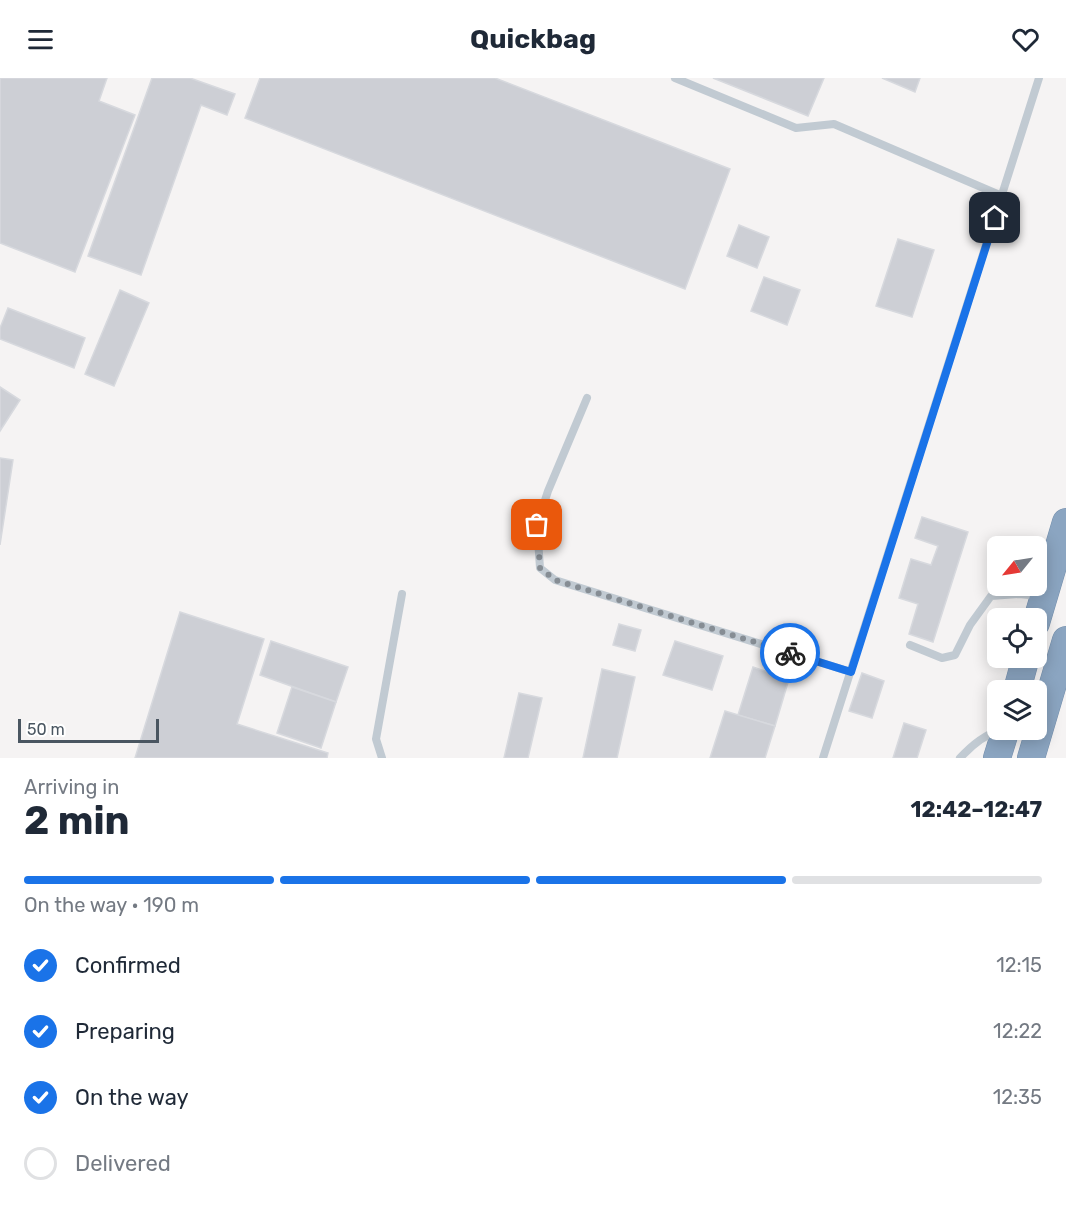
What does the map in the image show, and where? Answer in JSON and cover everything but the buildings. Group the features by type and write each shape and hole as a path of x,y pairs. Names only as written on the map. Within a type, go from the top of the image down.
{"highway":[{"path":"1041,608 1066,522"},
{"path":"1031,758 1066,640"},
{"path":"997,758 1001,740"}],"lane":[{"path":"675,78 796,128 834,124 1002,195"},
{"path":"823,758 1039,78"},
{"path":"587,398 548,491 537,525 540,568 555,580 851,672"},
{"path":"382,758 376,739 402,594"},
{"path":"910,645 942,658 955,655 970,625 991,596 1019,594 1044,597"},
{"path":"960,758 971,746 987,736"}],"way so far":[{"path":"537,525 540,568 555,580 790,653"}],"route":[{"path":"790,653 851,672 995,218"}]}
